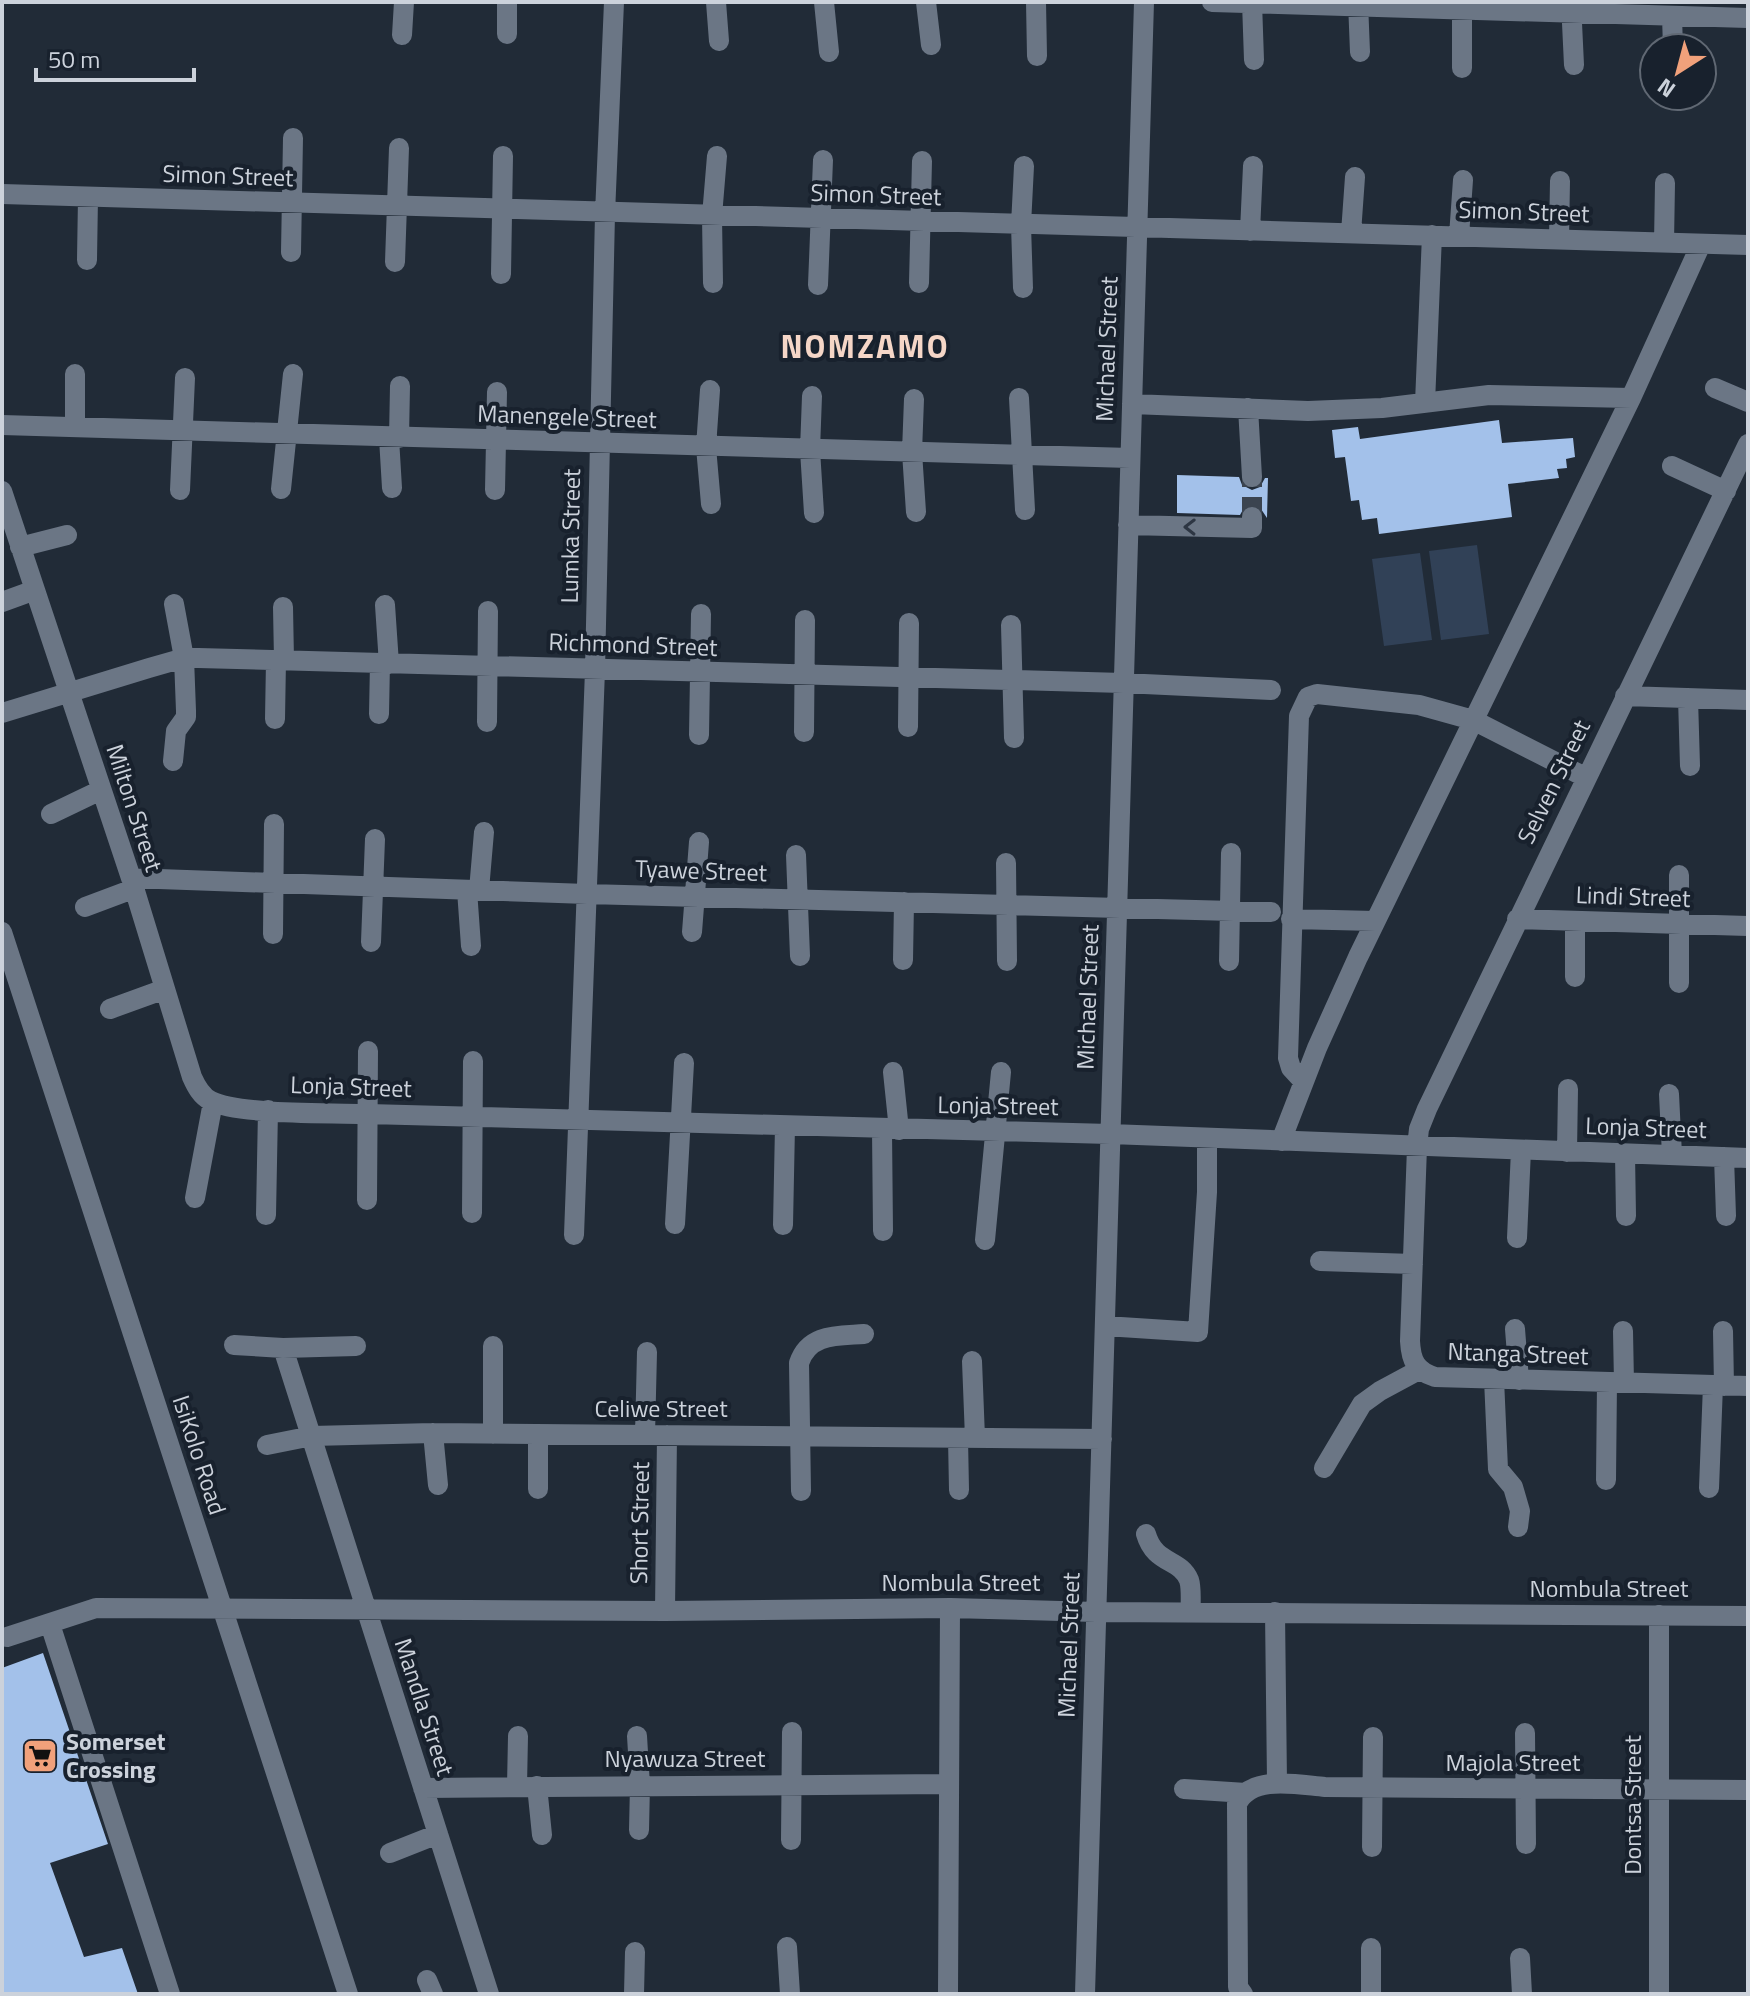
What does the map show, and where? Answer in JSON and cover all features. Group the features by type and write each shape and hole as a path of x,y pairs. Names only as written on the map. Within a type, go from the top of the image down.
{"street":[{"path":"402,35 404,2"},
{"path":"507,2 507,34"},
{"name":"Lumka Street","path":"574,1235 595,670 598,444 614,2"},
{"path":"716,2 719,41"},
{"path":"824,2 829,52"},
{"path":"926,2 931,45"},
{"path":"1036,2 1037,56"},
{"name":"Michael Street","path":"1085,1994 1144,2"},
{"path":"1212,2 1358,4 1462,10 1571,8 1748,18"},
{"path":"1252,3 1254,60"},
{"path":"1358,4 1360,52"},
{"path":"1571,8 1574,65"},
{"path":"1462,10 1462,68"},
{"path":"1672,16 1672,32"},
{"path":"291,252 293,138"},
{"path":"395,262 399,148"},
{"path":"501,274 503,156"},
{"path":"713,283 712,216 717,156"},
{"path":"818,285 823,160"},
{"path":"919,283 922,161"},
{"path":"1023,288 1021,225 1024,166"},
{"path":"1250,231 1253,166"},
{"path":"1351,233 1355,177"},
{"path":"1459,236 1463,180"},
{"path":"1559,239 1560,181"},
{"path":"1664,243 1665,183"},
{"name":"Simon Street","path":"2,194 1748,245"},
{"path":"87,260 88,197"},
{"path":"1425,403 1432,235"},
{"path":"1281,1141 1303,1081 1375,921 1631,398 1701,244"},
{"path":"75,374 75,428"},
{"path":"281,489 293,374"},
{"path":"180,490 185,378"},
{"path":"392,488 400,386"},
{"path":"1715,388 1748,402"},
{"path":"710,390 706,447 711,504"},
{"path":"495,490 497,392"},
{"path":"1132,404 1308,411 1382,408 1489,395 1631,398"},
{"path":"812,396 810,450 814,513"},
{"path":"1019,398 1025,510"},
{"path":"914,399 912,452 916,512"},
{"path":"1248,408 1252,477"},
{"name":"Manengele Street","path":"2,425 1130,458"},
{"name":"Selven Street","path":"1417,1147 1419,1129 1427,1109 1585,777 1735,482 1748,444"},
{"path":"1672,466 1735,482"},
{"name":"Milton Street","path":"2,491 132,884 192,1077 197,1088 213,1102"},
{"path":"1128,525 1252,523"},
{"path":"20,547 67,535"},
{"path":"2,602 35,590"},
{"path":"173,761 176,731 186,717 184,658 174,604"},
{"path":"379,714 385,605"},
{"path":"275,719 283,607"},
{"path":"487,722 488,611"},
{"path":"699,735 701,614"},
{"path":"804,732 805,620"},
{"path":"908,727 909,623"},
{"path":"1011,625 1015,681 1014,738"},
{"name":"Richmond Street","path":"2,713 184,658 1123,683 1271,690"},
{"path":"1303,1081 1291,1068 1288,1058 1299,716 1308,697 1317,694 1419,705 1473,720 1585,777"},
{"path":"1625,696 1748,700"},
{"path":"1688,698 1690,766"},
{"path":"51,814 101,790"},
{"path":"273,934 274,824"},
{"path":"471,946 473,890 484,832"},
{"path":"371,942 375,839"},
{"path":"692,932 699,842"},
{"path":"1229,961 1231,853"},
{"path":"796,855 800,956"},
{"path":"1006,863 1007,961"},
{"path":"1679,875 1679,983"},
{"name":"Tyawe Street","path":"132,884 274,883 1271,912"},
{"path":"85,907 132,884"},
{"path":"903,960 904,902"},
{"path":"1291,919 1375,921"},
{"name":"Lindi Street","path":"1517,919 1748,926"},
{"path":"1575,921 1575,977"},
{"name":"IsiKolo Road","path":"2,932 348,1994"},
{"path":"110,1009 165,989"},
{"path":"367,1200 368,1051"},
{"path":"472,1213 473,1061"},
{"path":"675,1224 684,1063"},
{"path":"883,1231 893,1072"},
{"path":"985,1240 1001,1072"},
{"path":"1567,1152 1568,1089"},
{"path":"1669,1094 1672,1155"},
{"path":"195,1198 213,1102 257,1109 266,1215"},
{"name":"Lonja Street","path":"257,1109 473,1118 1110,1134 1748,1158"},
{"path":"783,1225 785,1126"},
{"path":"1105,1326 1198,1332 1207,1206 1207,1139"},
{"name":"Ntanga Street","path":"1417,1147 1411,1353 1419,1370 1435,1377 1748,1386"},
{"path":"1517,1238 1521,1150"},
{"path":"1625,1154 1626,1216"},
{"path":"1724,1157 1726,1216"},
{"path":"1320,1261 1413,1264"},
{"path":"1515,1329 1519,1380"},
{"path":"1606,1480 1623,1331"},
{"path":"1709,1488 1723,1331"},
{"path":"801,1491 799,1363 813,1342 829,1336 864,1334"},
{"path":"234,1345 283,1348 356,1346"},
{"path":"493,1346 493,1434"},
{"path":"283,1348 312,1436"},
{"path":"645,1435 647,1352"},
{"path":"959,1490 967,1438 972,1361"},
{"path":"1324,1468 1362,1404 1419,1370"},
{"path":"1494,1379 1498,1469 1513,1487 1520,1511 1518,1527"},
{"path":"433,1433 438,1485"},
{"name":"Celiwe Street","path":"267,1445 312,1436 433,1433 1102,1439"},
{"path":"538,1434 538,1489"},
{"name":"Short Street","path":"665,1611 667,1435"},
{"name":"Mandla Street","path":"312,1436 489,1994"},
{"path":"1146,1534 1153,1551 1188,1578 1191,1612"},
{"name":"Nombula Street","path":"7,1637 96,1608 665,1611 950,1608 1096,1612 1748,1616"},
{"path":"948,1994 950,1608"},
{"path":"1275,1612 1277,1782"},
{"name":"Dontsa Street","path":"1659,1615 1659,1994"},
{"path":"50,1624 170,1994"},
{"path":"791,1840 792,1732"},
{"path":"1525,1733 1526,1844"},
{"path":"518,1736 527,1786 542,1835"},
{"path":"637,1736 639,1830"},
{"path":"1372,1847 1373,1737"},
{"name":"Majola Street","path":"1242,1798 1277,1782 1373,1788 1748,1790"},
{"name":"Nyawuza Street","path":"423,1788 947,1784"},
{"path":"1184,1789 1242,1798 1238,1987 1243,1994"},
{"path":"390,1853 438,1834"},
{"path":"787,1947 790,1994"},
{"path":"1371,1948 1371,1994"},
{"path":"634,1994 635,1952"},
{"path":"1520,1958 1522,1994"}],"shaded area":[{"path":"1477,545 1489,634 1441,640 1429,551"},
{"path":"1420,553 1432,640 1384,646 1372,559"}],"building":[{"path":"1499,420 1502,443 1573,438 1575,457 1566,459 1567,468 1557,469 1559,478 1508,484 1512,517 1379,534 1377,518 1362,520 1359,500 1351,501 1345,457 1335,458 1332,430 1358,427 1360,439"},
{"path":"1177,475 1239,477 1242,485 1252,490 1268,478 1267,518 1259,506 1253,504 1245,506 1240,515 1177,513"},
{"name":"Somerset Crossing","path":"43,1653 108,1844 50,1863 84,1957 122,1948 138,1994 2,1994 2,1668"}],"tunnel":[{"path":"1252,477 1252,517"}],"place":[{"name":"Somerset Crossing","path":"40,1756"}],"district":[{"name":"NOMZAMO","path":"865,347"}]}
